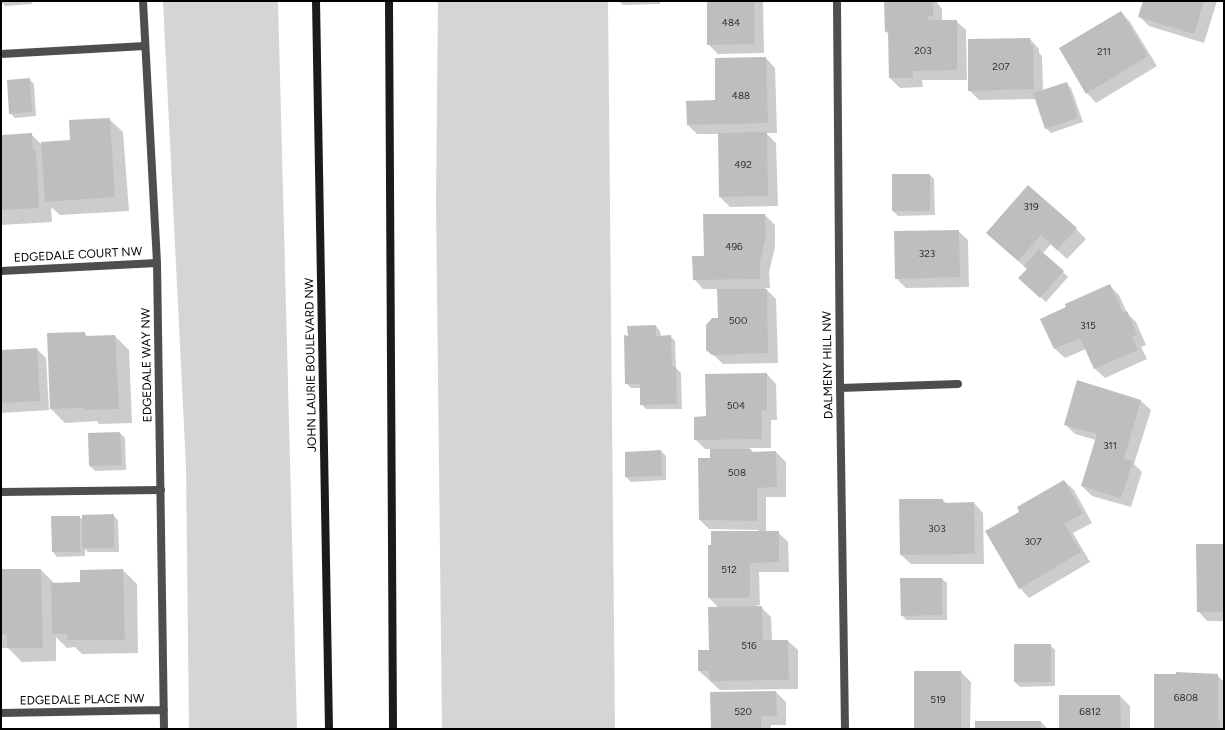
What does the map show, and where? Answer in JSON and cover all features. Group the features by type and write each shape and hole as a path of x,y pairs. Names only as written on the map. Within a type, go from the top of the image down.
{"main road":[{"name":"JOHN LAURIE BOULEVARD NW","path":"316,1 329,729"},
{"path":"389,1 393,729"}],"street":[{"name":"EDGEDALE WAY NW","path":"143,1 157,263 164,729"},
{"name":"DALMENY HILL NW","path":"837,1 840,388 845,729"},
{"path":"1,54 145,46"},
{"name":"EDGEDALE COURT NW","path":"1,271 157,263"},
{"path":"840,388 958,384"},
{"path":"1,492 161,490"},
{"name":"EDGEDALE PLACE NW","path":"1,713 164,710"}],"shaded area":[{"path":"163,1 278,1 297,729 189,729 186,467"},
{"path":"438,1 608,1 615,729 442,729 436,201"}],"building":[{"path":"707,1 754,1 755,44 707,45"},
{"path":"884,1 933,1 933,16 928,16 929,20 957,20 957,70 913,71 913,78 889,78 888,31 885,32"},
{"path":"1143,1 1204,1 1194,34 1138,17"},
{"path":"1121,11 1148,56 1086,94 1059,48"},
{"path":"1030,38 1030,45 1033,45 1034,89 968,91 968,39"},
{"path":"766,57 768,123 687,125 686,101 715,100 715,58"},
{"path":"30,78 32,112 9,114 7,80"},
{"path":"1067,82 1078,118 1045,129 1033,93"},
{"path":"110,118 115,197 45,202 41,142 70,140 69,120"},
{"path":"767,132 768,196 719,197 718,133"},
{"path":"32,133 33,150 36,149 39,208 1,210 1,135"},
{"path":"892,174 930,174 930,211 892,211"},
{"path":"1028,185 1077,228 1057,250 1041,235 1018,261 986,233"},
{"path":"703,214 765,214 766,237 760,262 760,279 693,280 692,256 704,256"},
{"path":"959,230 960,277 895,279 894,231"},
{"path":"1039,249 1064,271 1040,298 1018,278 1027,269 1024,266"},
{"path":"1110,284 1123,313 1127,311 1136,332 1137,335 1132,337 1138,350 1094,369 1080,338 1054,349 1040,319 1066,307 1065,304"},
{"path":"717,289 767,289 768,353 712,355 706,350 706,325 712,318 718,318"},
{"path":"656,325 656,336 671,335 672,367 676,367 677,404 640,405 640,384 625,384 624,335 628,336 627,326"},
{"path":"85,332 85,336 115,335 119,409 50,409 47,333"},
{"path":"37,348 40,401 1,403 1,350"},
{"path":"767,373 767,410 762,410 762,439 694,440 694,417 706,416 705,374"},
{"path":"1077,380 1141,400 1124,459 1133,461 1121,498 1081,486 1097,434 1064,425"},
{"path":"120,432 122,465 89,466 88,433"},
{"path":"710,449 751,449 751,452 776,451 777,487 757,488 757,521 699,520 698,458 710,458"},
{"path":"661,450 662,476 625,477 625,452"},
{"path":"1064,480 1083,513 1064,524 1081,552 1019,589 985,531 1019,512 1017,507"},
{"path":"899,499 943,499 943,503 974,502 975,554 900,555"},
{"path":"114,514 114,548 82,548 82,515"},
{"path":"51,516 80,516 80,552 52,552"},
{"path":"711,531 779,531 779,562 750,563 750,596 748,596 748,598 708,598 708,545 711,545"},
{"path":"1196,544 1224,544 1224,612 1197,612"},
{"path":"1,569 41,569 43,648 7,648 7,634 1,634"},
{"path":"123,569 125,640 67,640 67,634 52,634 51,583 80,582 80,570"},
{"path":"900,578 942,578 942,615 901,616"},
{"path":"762,606 763,640 788,640 789,680 710,681 709,671 698,671 698,650 709,650 708,607"},
{"path":"1014,644 1051,644 1051,682 1014,682"},
{"path":"914,671 961,671 961,729 914,729"},
{"path":"1176,672 1218,674 1218,721 1220,721 1220,729 1154,729 1154,674 1176,674"},
{"path":"776,691 777,716 761,716 761,728 711,729 710,692"},
{"path":"1059,695 1120,695 1121,729 1059,729"},
{"path":"975,721 1041,721 1041,729 975,729"}]}
